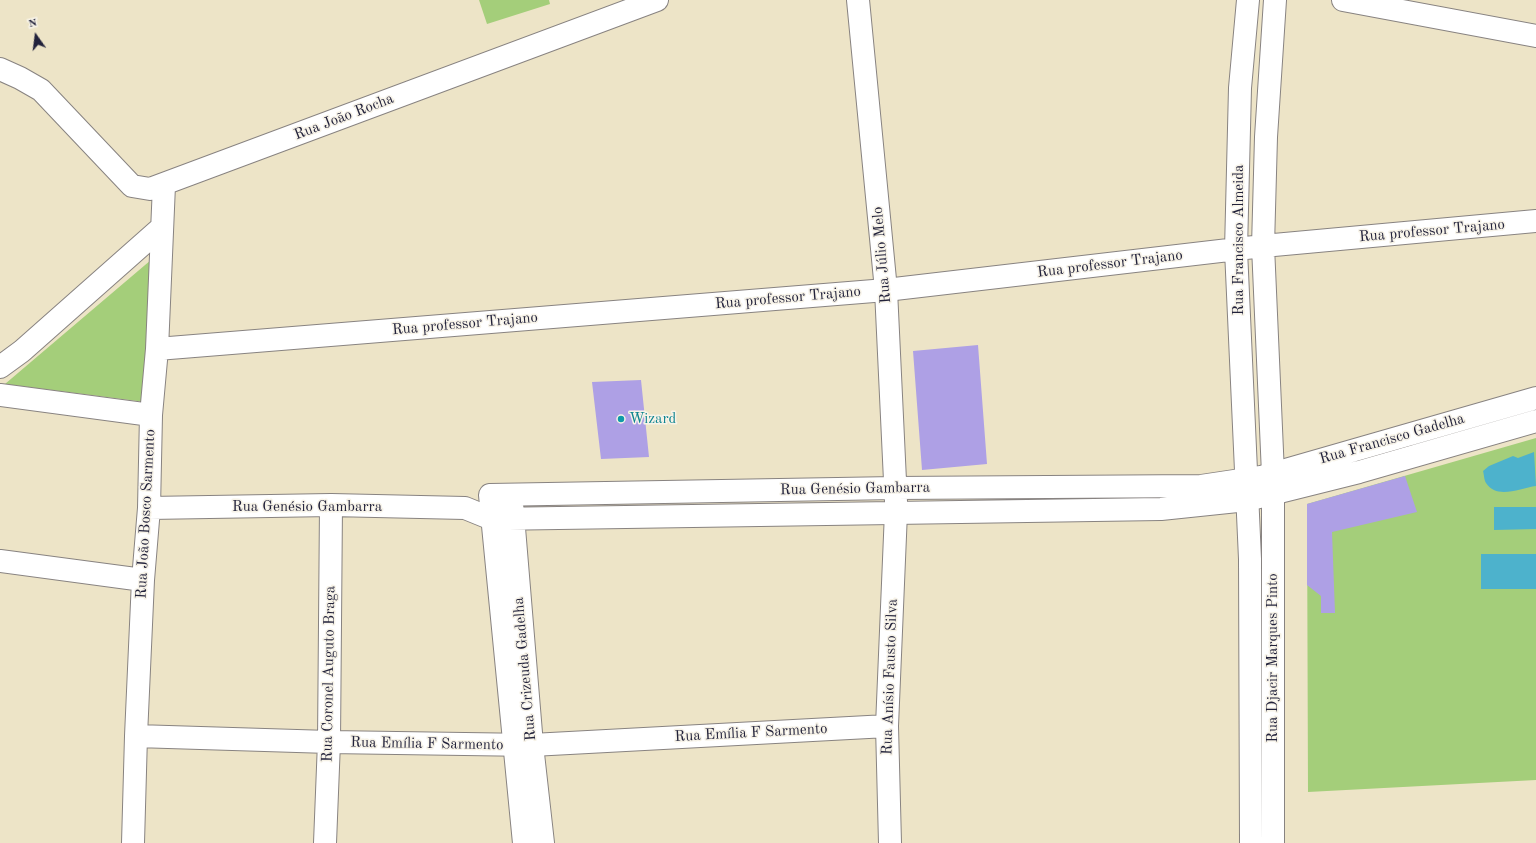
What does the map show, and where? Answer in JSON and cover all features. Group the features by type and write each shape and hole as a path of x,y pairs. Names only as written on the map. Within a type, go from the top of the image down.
{"street":[{"name":"Rua João Rocha","path":"0,69 41,90 123,179 132,186 150,189 657,0"},
{"name":"Rua Júlio Melo","path":"858,0 886,290 896,512"},
{"name":"Rua Francisco Almeida","path":"1247,490 1236,250 1240,88 1248,0"},
{"name":"Rua Francisco Almeida","path":"1273,484 1263,246 1266,137 1275,0"},
{"path":"1343,0 1536,36"},
{"name":"Rua João Bosco Sarmento","path":"133,843 143,580 149,508 151,415 157,349 164,185"},
{"name":"Rua professor Trajano","path":"157,349 886,290 1263,246 1536,221"},
{"path":"0,367 28,346 161,228"},
{"path":"0,395 151,415"},
{"name":"Rua Francisco Gadelha","path":"1273,484 1401,436 1536,398"},
{"name":"Rua Francisco Gadelha","path":"1247,490 1406,459 1536,421"},
{"path":"1401,436 1406,459"},
{"name":"Rua Djacir Marques Pinto","path":"1273,484 1273,843"},
{"name":"Rua Genésio Gambarra","path":"465,508 490,495 511,494 895,488 1167,488 1202,486 1247,490"},
{"name":"Rua Djacir Marques Pinto","path":"1247,490 1250,638 1251,843"},
{"name":"Rua Genésio Gambarra","path":"149,508 331,506 465,508 502,519 1161,509 1247,490"},
{"name":"Rua Crizeuda Gadelha","path":"502,519 511,494"},
{"name":"Rua Crizeuda Gadelha","path":"490,495 502,519 523,745 524,843"},
{"name":"Rua Coronel Auguto Braga","path":"325,843 329,742 331,506"},
{"name":"Rua Anísio Fausto Silva","path":"890,843 887,726 896,512"},
{"path":"0,561 143,580"},
{"path":"1250,638 1273,638"},
{"name":"Rua Emília F Sarmento","path":"136,736 329,742 523,745 887,726"},
{"name":"Rua Crizeuda Gadelha","path":"523,745 543,843"},
{"path":"1251,817 1272,817"}],"green space":[{"path":"479,0 549,0 550,4 487,24"},
{"path":"158,254 153,403 5,384"},
{"path":"1536,438 1536,780 1308,792 1307,504"}],"water":[{"path":"1534,452 1536,486 1509,492 1502,492 1496,491 1486,483 1483,471 1489,466 1513,456 1518,458"},
{"path":"1494,507 1536,507 1536,529 1494,530"},
{"path":"1481,554 1536,554 1536,589 1481,589"}],"building":[{"path":"978,345 987,464 922,470 913,351"},
{"name":"Wizard","path":"641,380 649,457 601,459 592,382"},
{"path":"1405,476 1417,512 1332,532 1335,613 1321,613 1321,596 1307,585 1307,504"}],"place":[{"name":"Wizard","path":"621,419"}]}
